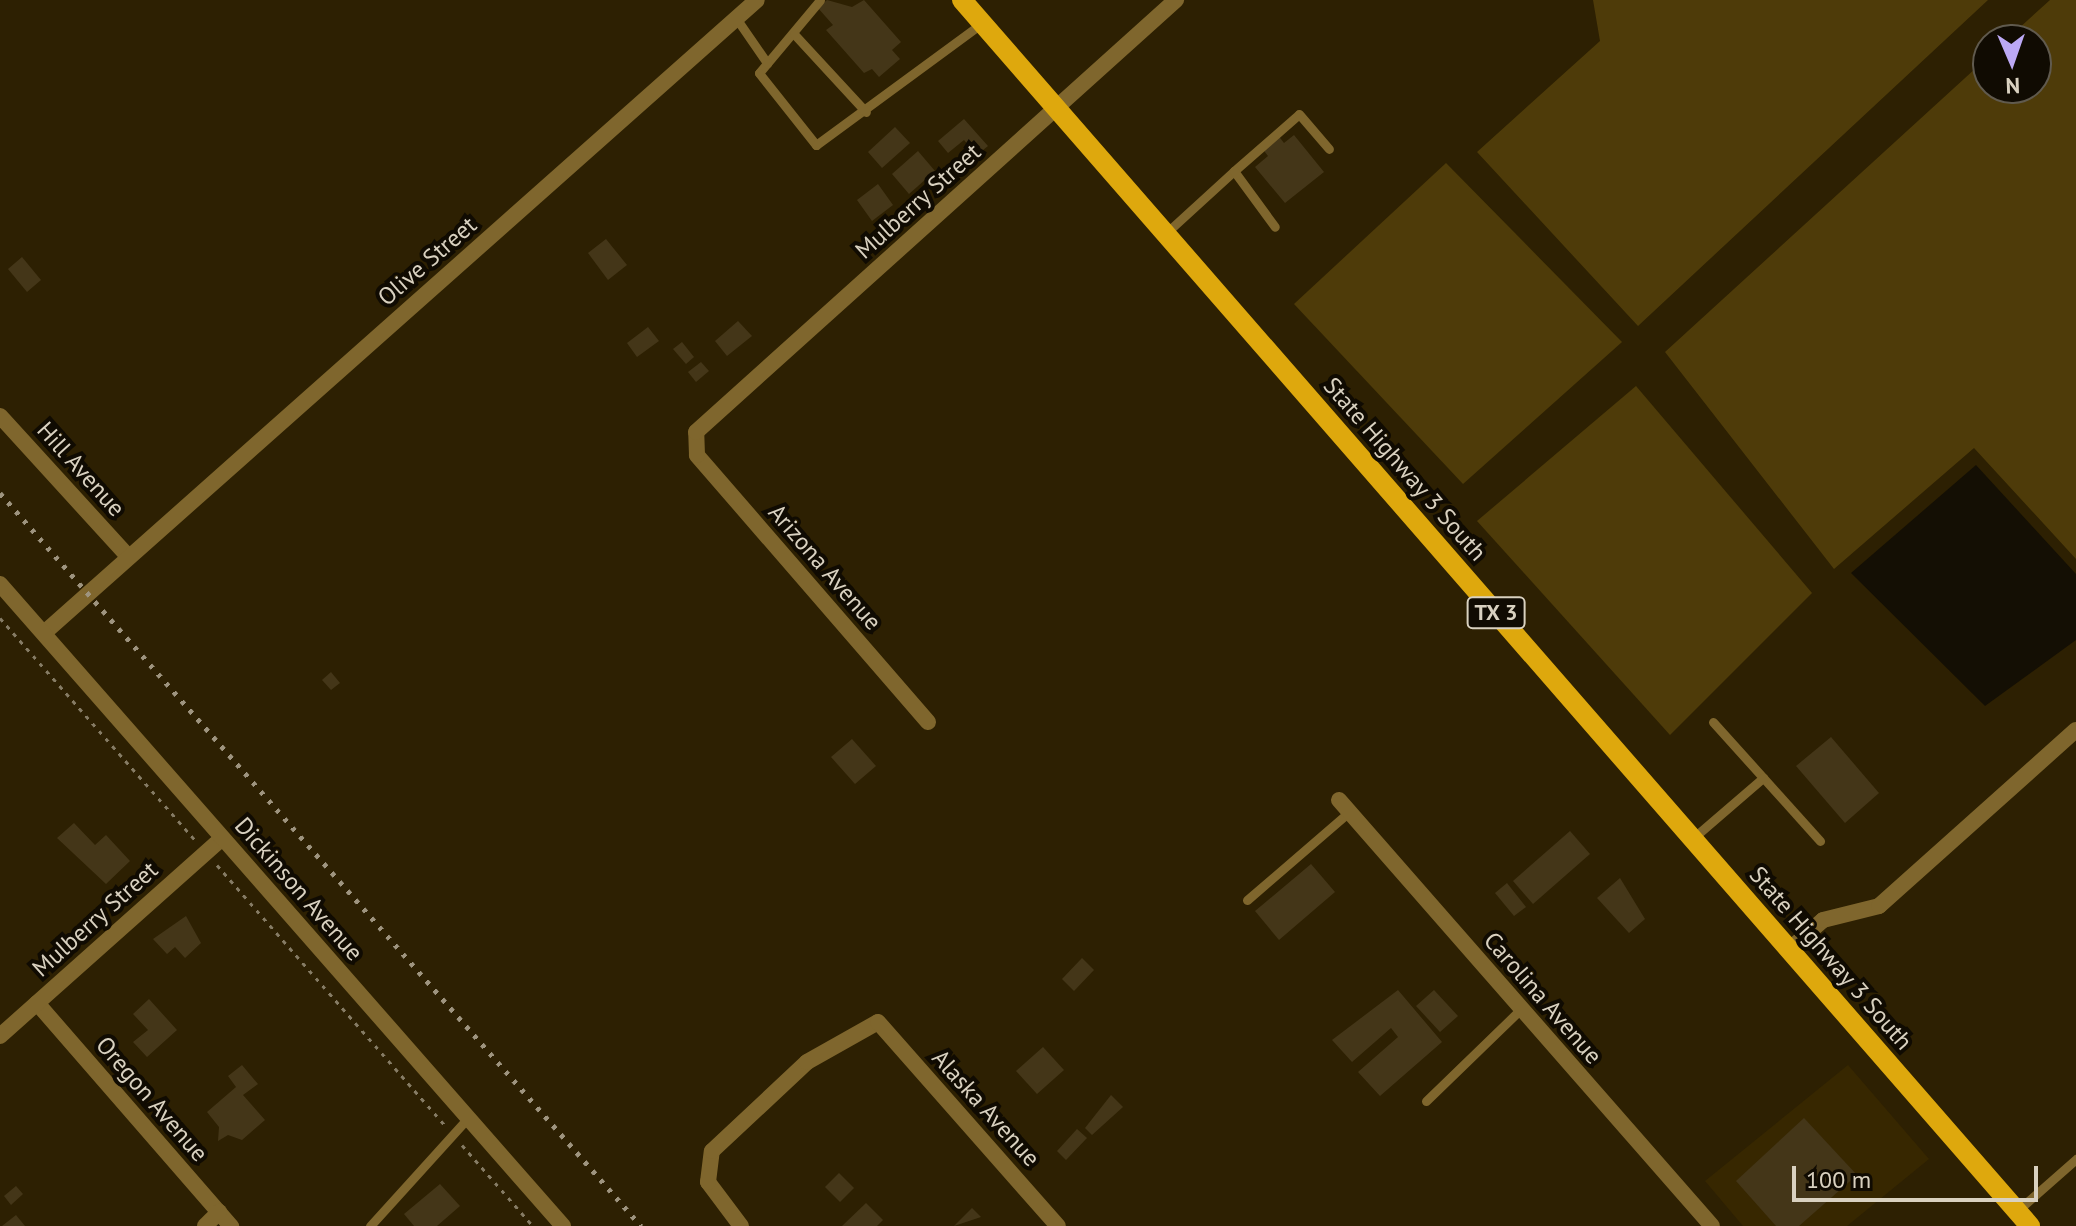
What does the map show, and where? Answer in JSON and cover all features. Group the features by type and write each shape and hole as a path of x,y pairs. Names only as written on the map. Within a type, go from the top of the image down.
{"main road":[{"name":"State Highway 3 South","path":"962,0 2024,1219"}],"street":[{"name":"Olive Street","path":"44,633 126,554 757,0"},
{"name":"Mulberry Street","path":"696,439 726,400 920,236 1055,107 1176,0"},
{"name":"Hill Avenue","path":"0,416 126,554"},
{"name":"Arizona Avenue","path":"696,439 697,455 928,722"},
{"name":"Dickinson Avenue","path":"0,584 563,1226"},
{"path":"1789,950 1823,920 1879,906 2076,730"},
{"name":"Carolina Avenue","path":"1344,806 1712,1226"},
{"name":"Mulberry Street","path":"0,1036 222,838"},
{"name":"Oregon Avenue","path":"37,1003 231,1226"},
{"name":"Alaska Avenue","path":"741,1226 708,1182 712,1151 807,1062 878,1022 1058,1226"},
{"path":"205,1226 219,1212"}],"lane":[{"path":"820,0 767,63 761,81 816,145 866,112 982,23"},
{"path":"736,18 767,63"},
{"path":"794,34 866,112"},
{"path":"1165,234 1299,114 1329,149"},
{"path":"1234,171 1275,227"},
{"path":"1713,722 1820,841"},
{"path":"1692,839 1763,778"},
{"path":"1247,900 1344,806"},
{"path":"1426,1101 1520,1010"},
{"path":"370,1226 451,1132 468,1118"},
{"path":"2024,1219 2076,1159"}],"path":[{"path":"0,618 533,1226"}],"shaded area":[{"path":"1593,0 1988,0 1638,326 1477,152 1600,41"},
{"path":"2050,0 2076,0 2076,559 1974,448 1834,569 1665,352 1972,72 1972,104 2052,104 2052,24 2024,24"},
{"path":"1446,163 1622,342 1463,484 1294,304"},
{"path":"1636,386 1812,593 1670,735 1477,521"},
{"path":"1976,465 2076,574 2076,640 1985,706 1851,573"},
{"path":"1848,1065 1929,1159 1847,1226 1743,1226 1705,1181"}],"building":[{"path":"827,0 852,7 864,0 901,42 892,50 900,59 879,77 872,69 864,73 826,30 833,25 818,8"},
{"path":"964,119 988,146 977,155 964,140 948,153 938,141"},
{"path":"895,127 910,143 882,168 868,152"},
{"path":"1277,134 1284,143 1294,135 1324,172 1285,203 1255,167 1268,156 1261,147"},
{"path":"918,151 935,171 909,194 892,174"},
{"path":"878,184 893,205 872,221 857,200"},
{"path":"606,239 627,265 608,280 588,253"},
{"path":"22,257 41,280 27,292 8,269"},
{"path":"738,321 752,336 727,356 715,341"},
{"path":"648,327 659,341 637,357 627,343"},
{"path":"682,342 694,357 686,364 673,349"},
{"path":"701,362 709,371 696,382 688,372"},
{"path":"331,672 340,683 331,690 322,680"},
{"path":"1831,737 1879,793 1845,823 1796,766"},
{"path":"852,739 876,766 855,784 831,757"},
{"path":"74,823 95,845 106,835 130,861 106,884 57,838"},
{"path":"1570,831 1590,854 1533,904 1513,881"},
{"path":"1311,864 1335,892 1279,940 1255,911"},
{"path":"1620,878 1645,919 1629,933 1597,898"},
{"path":"1507,883 1526,907 1514,916 1495,893"},
{"path":"186,916 201,943 185,958 175,947 167,954 153,939"},
{"path":"1082,958 1094,970 1074,991 1062,979"},
{"path":"1398,990 1442,1042 1380,1096 1358,1072 1398,1037 1391,1028 1352,1062 1332,1040"},
{"path":"1434,990 1458,1016 1440,1032 1416,1006"},
{"path":"149,999 177,1030 147,1057 133,1042 148,1030 133,1014"},
{"path":"1043,1047 1064,1070 1037,1094 1016,1071"},
{"path":"242,1065 258,1084 243,1095 265,1120 242,1140 228,1135 218,1141 219,1127 207,1112 236,1087 228,1076"},
{"path":"1111,1095 1123,1107 1092,1135 1085,1128"},
{"path":"1804,1118 1857,1175 1799,1226 1776,1226 1736,1181"},
{"path":"1077,1129 1087,1138 1066,1160 1057,1151"},
{"path":"839,1173 854,1188 840,1202 825,1187"},
{"path":"440,1184 460,1206 437,1226 414,1226 404,1214"},
{"path":"16,1186 23,1194 11,1205 4,1196"},
{"path":"866,1203 883,1220 877,1226 842,1226"},
{"path":"972,1208 981,1217 954,1226"},
{"path":"16,1215 25,1226 2,1226"}],"railway":[{"path":"0,493 641,1226"}]}
